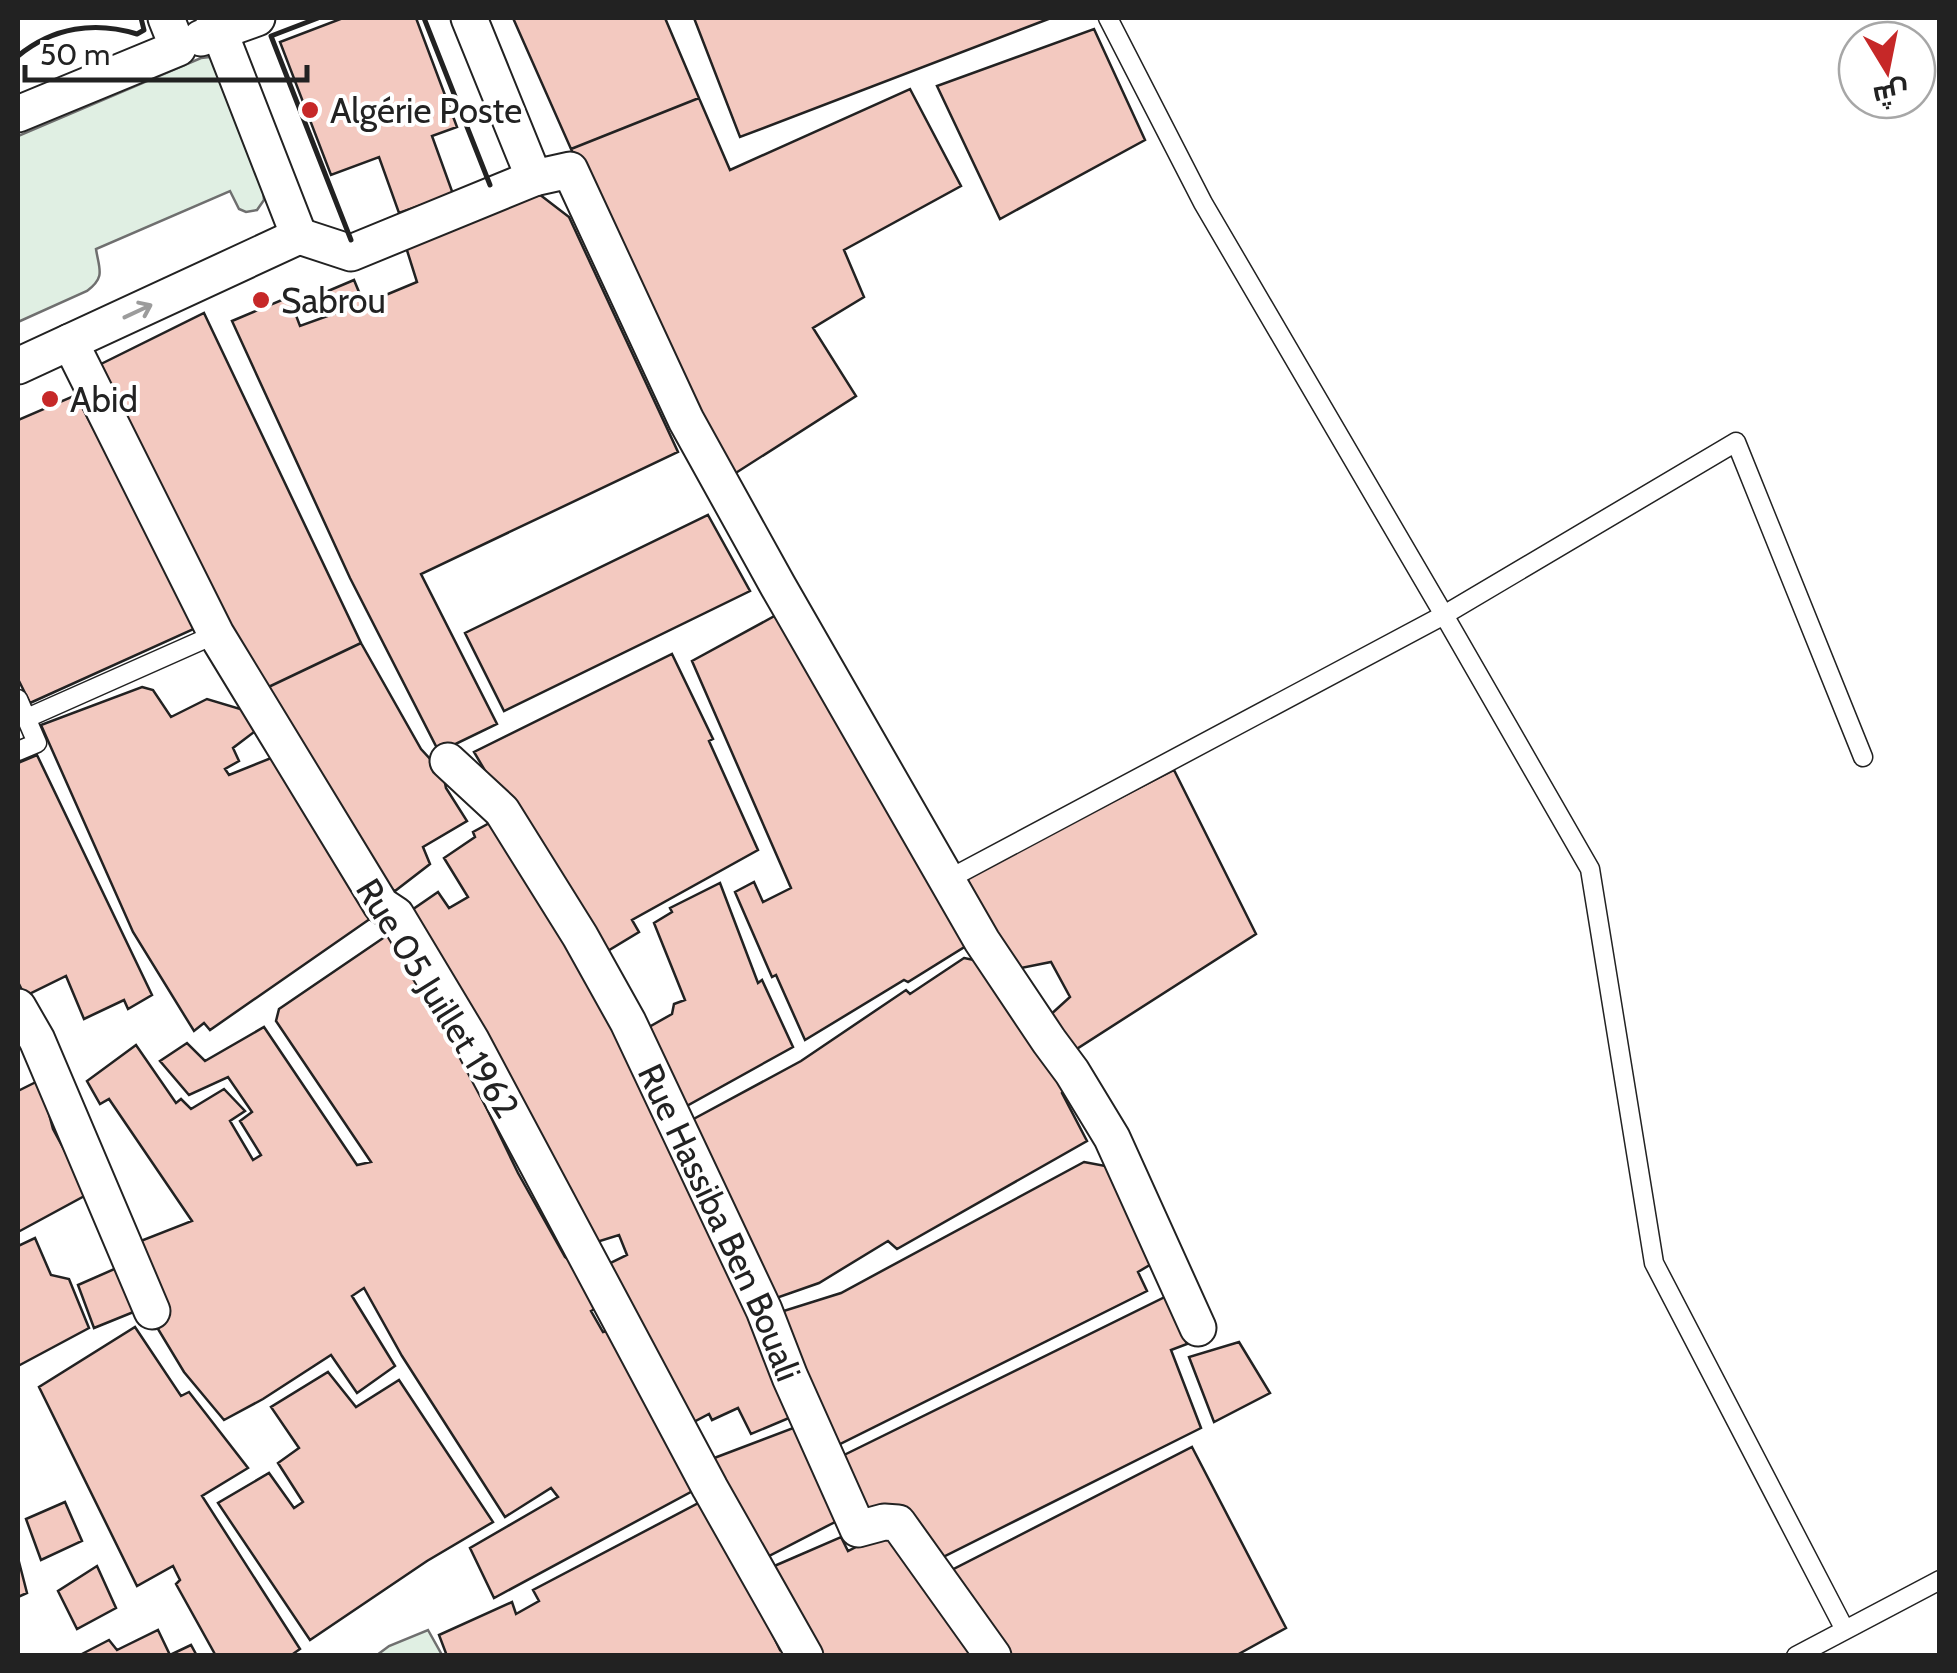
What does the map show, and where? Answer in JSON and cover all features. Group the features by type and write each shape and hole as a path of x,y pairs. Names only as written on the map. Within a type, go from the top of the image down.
{"street":[{"path":"18,114 172,32 257,18"},
{"path":"469,18 534,178"},
{"path":"217,24 299,236"},
{"path":"18,366 299,236 351,253 534,178 570,170 686,420 982,941 1112,1138 1198,1328"},
{"name":"Rue 05 Juillet 1962","path":"70,342 216,634 381,905 396,915 471,1040 804,1656"},
{"name":"Rue Hassiba Ben Bouali","path":"448,760 502,811 628,1022 764,1310 858,1529 884,1522 898,1523 994,1656"},
{"path":"18,1007 36,1040 152,1310"}],"lane":[{"path":"1108,18 1203,203 1590,869 1654,1263 1845,1630"},
{"path":"947,880 1444,615 1736,442 1862,757"},
{"path":"26,718 216,634"},
{"path":"18,699 37,743 18,752"},
{"path":"1796,1656 1940,1580"}],"green space":[{"path":"210,57 217,64 263,189 264,200 257,210 239,209 230,191 96,249 100,272 93,286 18,322 18,136"},
{"path":"428,1630 442,1655 377,1655 389,1646"}],"building":[{"path":"343,18 416,18 457,127 432,136 453,194 399,213 379,157 331,175 280,42"},
{"path":"513,18 665,18 699,98 571,149"},
{"path":"694,18 1051,18 740,137"},
{"path":"1094,29 1145,140 1000,219 937,86"},
{"path":"910,89 961,186 844,250 864,297 813,328 856,396 731,476 571,149 699,98 730,170"},
{"path":"539,194 569,217 678,452 421,574 497,724 439,752 350,578 232,321 289,297 300,326 336,313 328,291 354,280 364,304 417,282 405,244"},
{"path":"204,313 361,643 258,692 99,365"},
{"path":"76,395 196,628 30,703 18,679 18,420"},
{"path":"708,515 750,591 504,711 465,633"},
{"path":"780,613 974,941 805,1040 735,892 754,882 763,902 791,888 692,661"},
{"path":"361,643 421,749 443,773 446,788 467,821 423,847 430,864 395,891 376,882 258,692"},
{"path":"672,654 713,739 709,741 758,850 632,920 639,932 596,958 474,752"},
{"path":"142,687 153,690 171,717 207,699 247,711 258,729 233,748 239,761 225,769 229,775 276,756 377,914 210,1030 204,1023 194,1031 133,932 41,725"},
{"path":"37,755 152,995 128,1009 124,1000 84,1019 66,976 25,996 18,982 18,763"},
{"path":"1174,770 1256,934 1075,1050 1048,1017 1070,997 1051,962 1016,969 966,877"},
{"path":"495,820 624,1034 796,1415 751,1434 738,1408 712,1420 709,1414 686,1426 598,1269 627,1255 619,1235 587,1245 409,912 438,892 449,908 468,897 444,858 475,837 473,832"},
{"path":"720,883 758,983 762,980 793,1047 683,1108 642,1031 672,1014 674,1004 685,1000 654,923 672,912 670,908"},
{"path":"392,932 446,1024 518,1173 565,1257 579,1268 599,1307 591,1311 603,1332 611,1330 700,1487 494,1598 470,1548 558,1497 551,1488 505,1517 402,1356 364,1288 352,1296 395,1366 357,1393 331,1355 224,1420 184,1372 155,1324 133,1244 192,1221 109,1099 100,1104 87,1081 136,1045 176,1103 181,1099 191,1109 224,1089 245,1111 230,1121 253,1160 261,1155 240,1121 252,1112 228,1077 189,1095 160,1061 187,1043 205,1061 264,1027 357,1165 371,1162 276,1021 279,1009"},
{"path":"964,958 984,962 1068,1088 1062,1093 1087,1141 897,1249 888,1241 819,1283 765,1302 688,1122 801,1061 906,990 910,994"},
{"path":"40,1080 53,1129 88,1194 18,1232 18,1091"},
{"path":"1084,1162 1111,1167 1158,1260 1138,1272 1147,1291 836,1446 774,1314 841,1293"},
{"path":"35,1238 51,1275 69,1279 89,1328 18,1366 18,1246"},
{"path":"119,1267 136,1311 94,1328 78,1285"},
{"path":"1169,1295 1187,1344 1171,1350 1201,1428 931,1563 867,1518 838,1458"},
{"path":"135,1327 181,1396 189,1392 248,1468 202,1496 300,1649 290,1656 216,1656 176,1584 180,1580 173,1566 137,1586 39,1387"},
{"path":"1239,1342 1270,1393 1214,1422 1189,1357"},
{"path":"328,1372 356,1407 399,1380 493,1522 310,1640 218,1503 269,1473 294,1508 303,1502 278,1463 299,1448 271,1407"},
{"path":"801,1425 839,1513 835,1522 765,1558 709,1460"},
{"path":"1192,1447 1286,1628 1235,1656 1000,1656 940,1576"},
{"path":"708,1498 780,1650 787,1647 789,1656 447,1656 439,1635 512,1602 516,1614 539,1601 533,1590"},
{"path":"65,1502 82,1541 41,1560 26,1519"},
{"path":"895,1527 985,1656 813,1656 772,1567 841,1537 848,1551"},
{"path":"18,1558 27,1593 18,1597"},
{"path":"97,1566 116,1608 77,1629 58,1591"},
{"path":"158,1630 170,1655 191,1645 197,1656 78,1656 109,1640 117,1650"}],"wall":[{"path":"18,56 45,38 75,29 106,28 137,34 144,30 141,18"},
{"path":"318,18 271,36 351,240"},
{"path":"424,18 490,185"}],"place":[{"name":"Algérie Poste","path":"310,110"},
{"name":"Sabrou","path":"261,300"},
{"name":"Abid","path":"50,399"}]}
